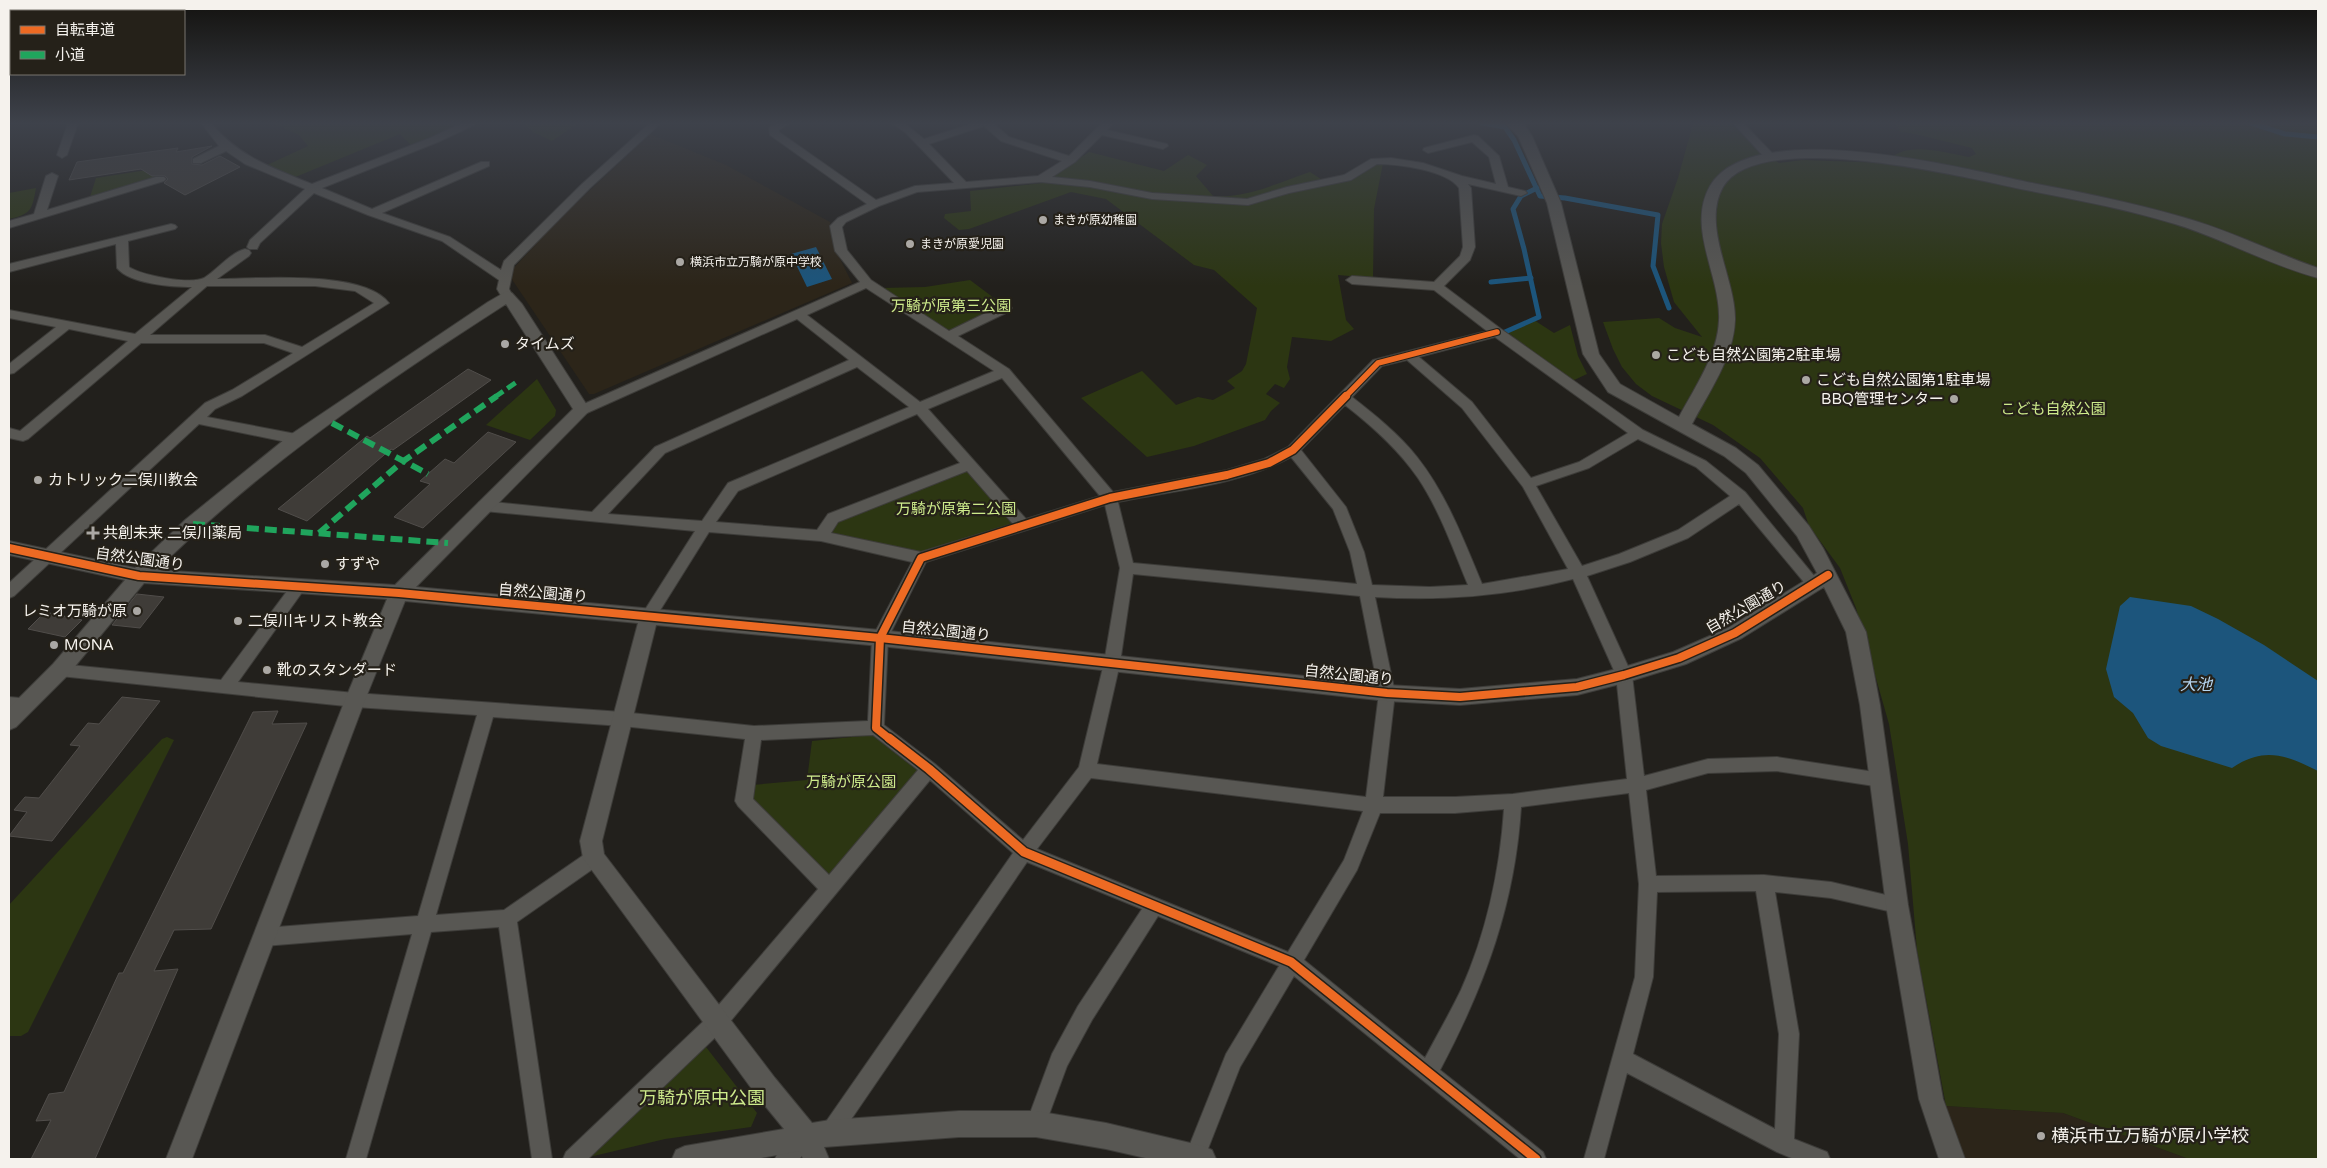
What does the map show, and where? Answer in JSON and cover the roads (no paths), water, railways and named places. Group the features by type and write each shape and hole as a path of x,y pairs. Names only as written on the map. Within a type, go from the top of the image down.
{"street":[{"path":"39,216 52,178"},
{"path":"287,178 372,213 446,240 495,271 504,279"},
{"path":"9,433 23,436 139,340 204,283 249,250 254,242 312,188 339,178"},
{"path":"372,213 454,178"},
{"path":"582,410 517,307 503,289 508,264 595,178"},
{"path":"837,178 875,204"},
{"path":"956,178 964,186"},
{"path":"785,1159 818,1143 1024,852 1087,770 1112,663 1127,568 1110,498 1004,372 866,283 841,251 836,226 842,220 875,204 915,189 1041,179 1090,184 1152,196 1248,202 1287,190 1348,178"},
{"path":"1455,178 1521,193"},
{"path":"1501,178 1504,189"},
{"path":"1542,178 1551,198 1591,354 1614,388 1638,403 1730,452 1752,469 1803,531 1820,579"},
{"path":"1682,426 1710,372 1727,320 1725,297 1708,214 1710,199 1717,186 1725,178"},
{"path":"1987,178 2109,203 2180,221 2318,273"},
{"path":"9,225 160,179"},
{"path":"1437,286 1466,257 1469,247 1465,188 1459,179"},
{"path":"9,268 171,227"},
{"path":"9,592 210,406 237,393 383,303 358,288 315,282 174,283 127,272 123,268 122,240"},
{"path":"1352,280 1437,286 1497,332 1638,433 1701,464 1740,496 1820,579 1856,632 1881,780 1897,905 1931,1099 1952,1159"},
{"path":"179,1159 355,700 399,593 582,410 866,283"},
{"path":"9,721 18,704 60,670 139,576 191,525 296,439 507,296"},
{"path":"948,336 1006,308"},
{"path":"9,314 139,340 265,338 304,352"},
{"path":"798,314 918,408 1024,527"},
{"path":"9,370 65,326"},
{"path":"484,506 595,518 821,536 921,558 1024,527 1110,498 1227,476 1269,463 1293,450 1378,363 1497,332"},
{"path":"1409,355 1466,405 1528,484 1577,572 1624,675 1648,884 1644,977 1623,1060 1594,1159"},
{"path":"595,518 660,450 859,362"},
{"path":"818,1143 717,1022 594,858 591,842 649,616 733,487 1004,372"},
{"path":"1345,398 1384,431 1413,461 1437,498 1477,589"},
{"path":"196,419 286,435 296,439"},
{"path":"1528,484 1584,464 1638,433"},
{"path":"685,1159 958,1124 1036,1124 1106,1136 1197,1158 1233,1061 1351,864 1374,805 1387,693 1366,590 1357,552 1340,507 1293,450"},
{"path":"821,536 833,518 969,465"},
{"path":"1127,568 1366,590 1431,593 1515,586 1577,572 1630,556 1683,533 1740,496"},
{"name":"自然公園通り","path":"9,548 139,576 399,593 880,638 1387,693 1460,697 1576,687 1679,658 1735,633 1820,579"},
{"path":"876,728 880,638 921,558"},
{"path":"225,687 298,587"},
{"path":"60,670 355,700 622,720 754,733 876,728 929,769 1024,852 1291,962 1536,1159"},
{"path":"356,1159 487,710"},
{"path":"754,733 744,801 829,888"},
{"path":"1087,770 1374,805 1455,805 1513,802 1638,785 1708,766 1777,764 1881,780"},
{"path":"573,1159 717,1022 929,769"},
{"path":"1428,1073 1470,992 1486,948 1512,829 1513,802"},
{"path":"264,937 507,918 594,858"},
{"path":"1648,884 1764,883 1831,890 1897,905"},
{"path":"1764,883 1789,1034 1784,1145"},
{"path":"1036,1124 1059,1060 1085,1012 1154,906"},
{"path":"507,918 542,1159"},
{"path":"1623,1060 1784,1145 1820,1159"}],"water":[{"path":"816,247 832,279 807,287 791,254"},
{"name":"大池","path":"2130,597 2191,606 2264,645 2318,681 2318,771 2296,761 2275,755 2254,757 2232,768 2161,746 2148,738 2133,713 2114,697 2106,669 2120,606"}],"waterway":[{"path":"1531,178 1536,188"},
{"path":"1530,278 1513,209 1521,196 1536,188"},
{"path":"1536,188 1540,196 1565,198 1658,215 1653,266 1669,308"},
{"path":"1491,282 1530,278"},
{"path":"1505,332 1539,317 1530,278"}],"place":[{"name":"まきが原幼稚園","path":"1043,220"},
{"name":"まきが原愛児園","path":"910,244"},
{"name":"横浜市立万騎が原中学校","path":"680,262"},
{"name":"タイムズ","path":"505,344"},
{"name":"こども自然公園第2駐車場","path":"1656,355"},
{"name":"こども自然公園第1駐車場","path":"1806,380"},
{"name":"BBQ管理センター","path":"1954,399"},
{"name":"カトリック二俣川教会","path":"38,480"},
{"name":"共創未来 二俣川薬局","path":"93,533"},
{"name":"すずや","path":"325,564"},
{"name":"レミオ万騎が原","path":"137,611"},
{"name":"二俣川キリスト教会","path":"238,621"},
{"name":"MONA","path":"54,645"},
{"name":"靴のスタンダード","path":"267,670"},
{"name":"横浜市立万騎が原小学校","path":"2041,1136"}],"park label":[{"name":"万騎が原第三公園","path":"951,306"},
{"name":"こども自然公園","path":"2053,409"},
{"name":"万騎が原第二公園","path":"956,509"},
{"name":"万騎が原公園","path":"851,782"},
{"name":"万騎が原中公園","path":"702,1098"}]}
